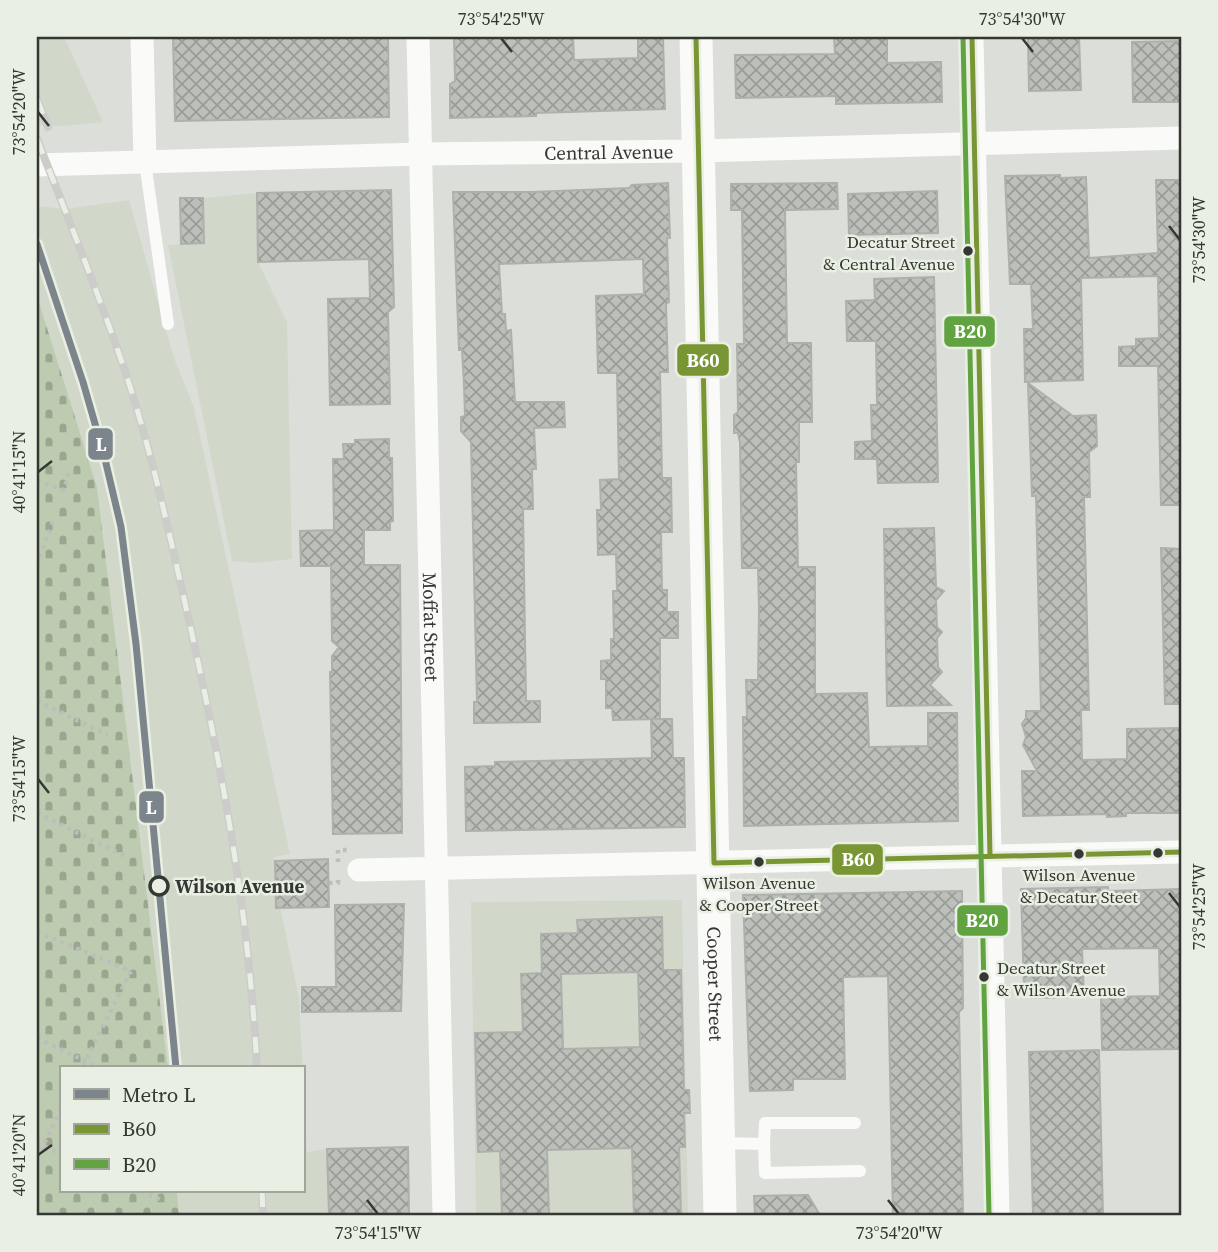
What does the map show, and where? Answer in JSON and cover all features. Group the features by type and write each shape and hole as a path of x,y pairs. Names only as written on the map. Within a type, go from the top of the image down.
{"main road":[{"name":"Cooper Street","path":"696,37 720,1215"}],"street":[{"path":"142,37 145,162"},
{"name":"Moffat Street","path":"418,37 444,1215"},
{"path":"972,37 998,1215"},
{"name":"Central Avenue","path":"37,165 1181,138"},
{"path":"359,870 1181,852"}],"lane":[{"path":"145,162 168,324"},
{"path":"856,1123 765,1123 765,1173 860,1171"},
{"path":"719,1143 764,1144"}],"path":[{"path":"37,481 64,491 70,468"},
{"path":"37,565 54,522"},
{"path":"37,701 108,736"},
{"path":"37,813 129,858"},
{"path":"37,932 131,971 83,1066"},
{"path":"37,1038 96,1066"},
{"path":"37,1158 60,1111"},
{"path":"37,1143 60,1154"},
{"path":"143,1192 162,1200"}],"shaded area":[{"path":"37,37 64,37 103,122 63,126 37,125"},
{"path":"257,193 258,262 287,322 292,559 254,563 232,561 168,245 204,243 203,198"},
{"path":"129,200 174,358 194,408 290,854 274,857 281,911 299,998 303,1066 168,1066 97,487 37,296 37,206 65,209"},
{"path":"682,900 688,1215 476,1215 471,902"},
{"path":"304,1094 307,1152 327,1149 329,1215 179,1215 177,1192 304,1192"}],"green space":[{"path":"37,296 97,487 168,1066 60,1066 60,1192 177,1192 179,1215 37,1215"}],"building":[{"path":"173,37 388,37 389,117 175,121"},
{"path":"454,37 573,37 574,60 638,58 638,37 663,37 665,109 450,118 450,84 455,81"},
{"path":"834,37 887,37 887,63 941,62 942,102 836,104 836,96 736,98 735,55 835,54"},
{"path":"1028,37 1079,37 1081,90 1029,91"},
{"path":"1181,41 1181,102 1133,102 1132,42"},
{"path":"1060,175 1060,178 1086,177 1089,258 1158,253 1156,180 1181,180 1181,505 1161,505 1158,366 1119,366 1119,347 1136,346 1136,339 1159,338 1158,276 1081,278 1083,380 1025,382 1024,329 1033,329 1031,284 1010,284 1005,176"},
{"path":"668,183 668,372 660,372 662,478 671,478 672,532 661,532 662,590 667,590 667,612 678,612 678,638 660,638 660,719 613,720 612,708 606,708 606,679 601,679 601,661 611,660 611,639 614,639 613,591 617,591 616,554 598,555 597,510 601,510 600,480 619,479 617,373 598,373 596,296 644,294 643,259 499,264 502,314 505,314 506,331 511,330 515,402 564,402 565,427 534,428 536,469 532,469 533,509 523,509 526,701 540,701 540,722 474,723 474,702 477,702 471,442 461,431 461,417 465,416 464,385 462,350 459,350 453,192 629,188 632,185"},
{"path":"837,183 838,209 785,210 787,343 811,343 812,422 799,422 799,462 796,462 798,567 815,567 815,694 867,693 869,747 928,746 928,713 957,713 958,821 744,826 743,717 747,717 746,680 758,680 759,610 758,568 742,568 740,443 738,433 734,433 734,415 738,412 737,344 744,344 742,210 731,210 731,184"},
{"path":"391,190 394,307 388,312 390,404 330,405 328,299 370,298 369,259 258,262 257,193"},
{"path":"937,191 938,233 849,235 848,194"},
{"path":"180,198 203,198 204,243 181,244"},
{"path":"934,277 938,482 878,483 877,459 855,459 855,442 872,441 871,405 877,405 876,341 847,341 846,301 875,300 874,279"},
{"path":"1028,383 1073,416 1096,415 1097,446 1089,452 1090,497 1084,497 1089,710 1081,710 1082,760 1127,759 1127,729 1181,728 1181,813 1126,813 1126,816 1107,817 1107,814 1023,816 1022,771 1037,771 1023,745 1026,737 1022,724 1026,711 1041,711 1036,496 1032,496"},
{"path":"389,439 393,521 390,522 390,530 364,530 364,565 400,565 402,833 333,834 330,672 332,656 339,647 332,641 331,566 301,566 300,531 334,530 333,459 344,459 343,444 355,444 355,440"},
{"path":"934,528 936,587 944,591 936,600 937,627 942,632 937,638 938,667 942,672 930,685 951,705 887,706 884,529"},
{"path":"1161,548 1181,549 1181,704 1165,704"},
{"path":"651,719 672,719 673,758 684,758 685,827 466,831 465,767 495,766 495,762 652,758"},
{"path":"328,859 329,907 276,908 275,861"},
{"path":"1108,887 1108,891 1181,889 1181,1049 1102,1050 1101,997 1160,996 1159,948 1082,949 1084,997 1031,998 1024,989 1021,889"},
{"path":"962,891 963,1008 959,1012 963,1214 893,1215 888,976 843,977 845,1079 793,1079 793,1090 750,1091 743,895"},
{"path":"404,904 401,1011 302,1012 302,987 336,987 335,905"},
{"path":"662,917 663,970 681,970 684,1090 689,1090 690,1113 684,1113 685,1147 679,1147 681,1215 634,1215 632,1148 547,1150 549,1215 502,1215 500,1151 478,1152 475,1033 523,1032 521,974 542,973 541,934 578,933 577,920","holes":["638,972 640,1047 563,1049 561,974"]},
{"path":"1099,1050 1103,1215 1033,1215 1029,1052"},
{"path":"408,1147 409,1215 329,1215 327,1149"},
{"path":"808,1195 820,1215 755,1215 754,1196"}],"railway":[{"path":"37,99 48,127"},
{"path":"37,139 127,377 166,518 210,718 231,834 247,950 257,1066"},
{"path":"262,1192 263,1215"}],"metro line":[{"name":"L","path":"37,244 83,382 121,527 136,644 176,1066"}],"transit line":[{"name":"B60","path":"696,37 714,863 1181,852"},
{"name":"B20","path":"963,37 989,1215"},
{"name":"B60","path":"972,37 990,856"}],"place":[{"name":"Decatur Street & Central Avenue","path":"968,251"},
{"name":"Wilson Avenue & Decatur Steet","path":"1079,854"},
{"name":"Wilson Avenue & Cooper Street","path":"759,862"},
{"name":"Wilson Avenue","path":"159,886"},
{"name":"Decatur Street & Wilson Avenue","path":"984,977"}]}
